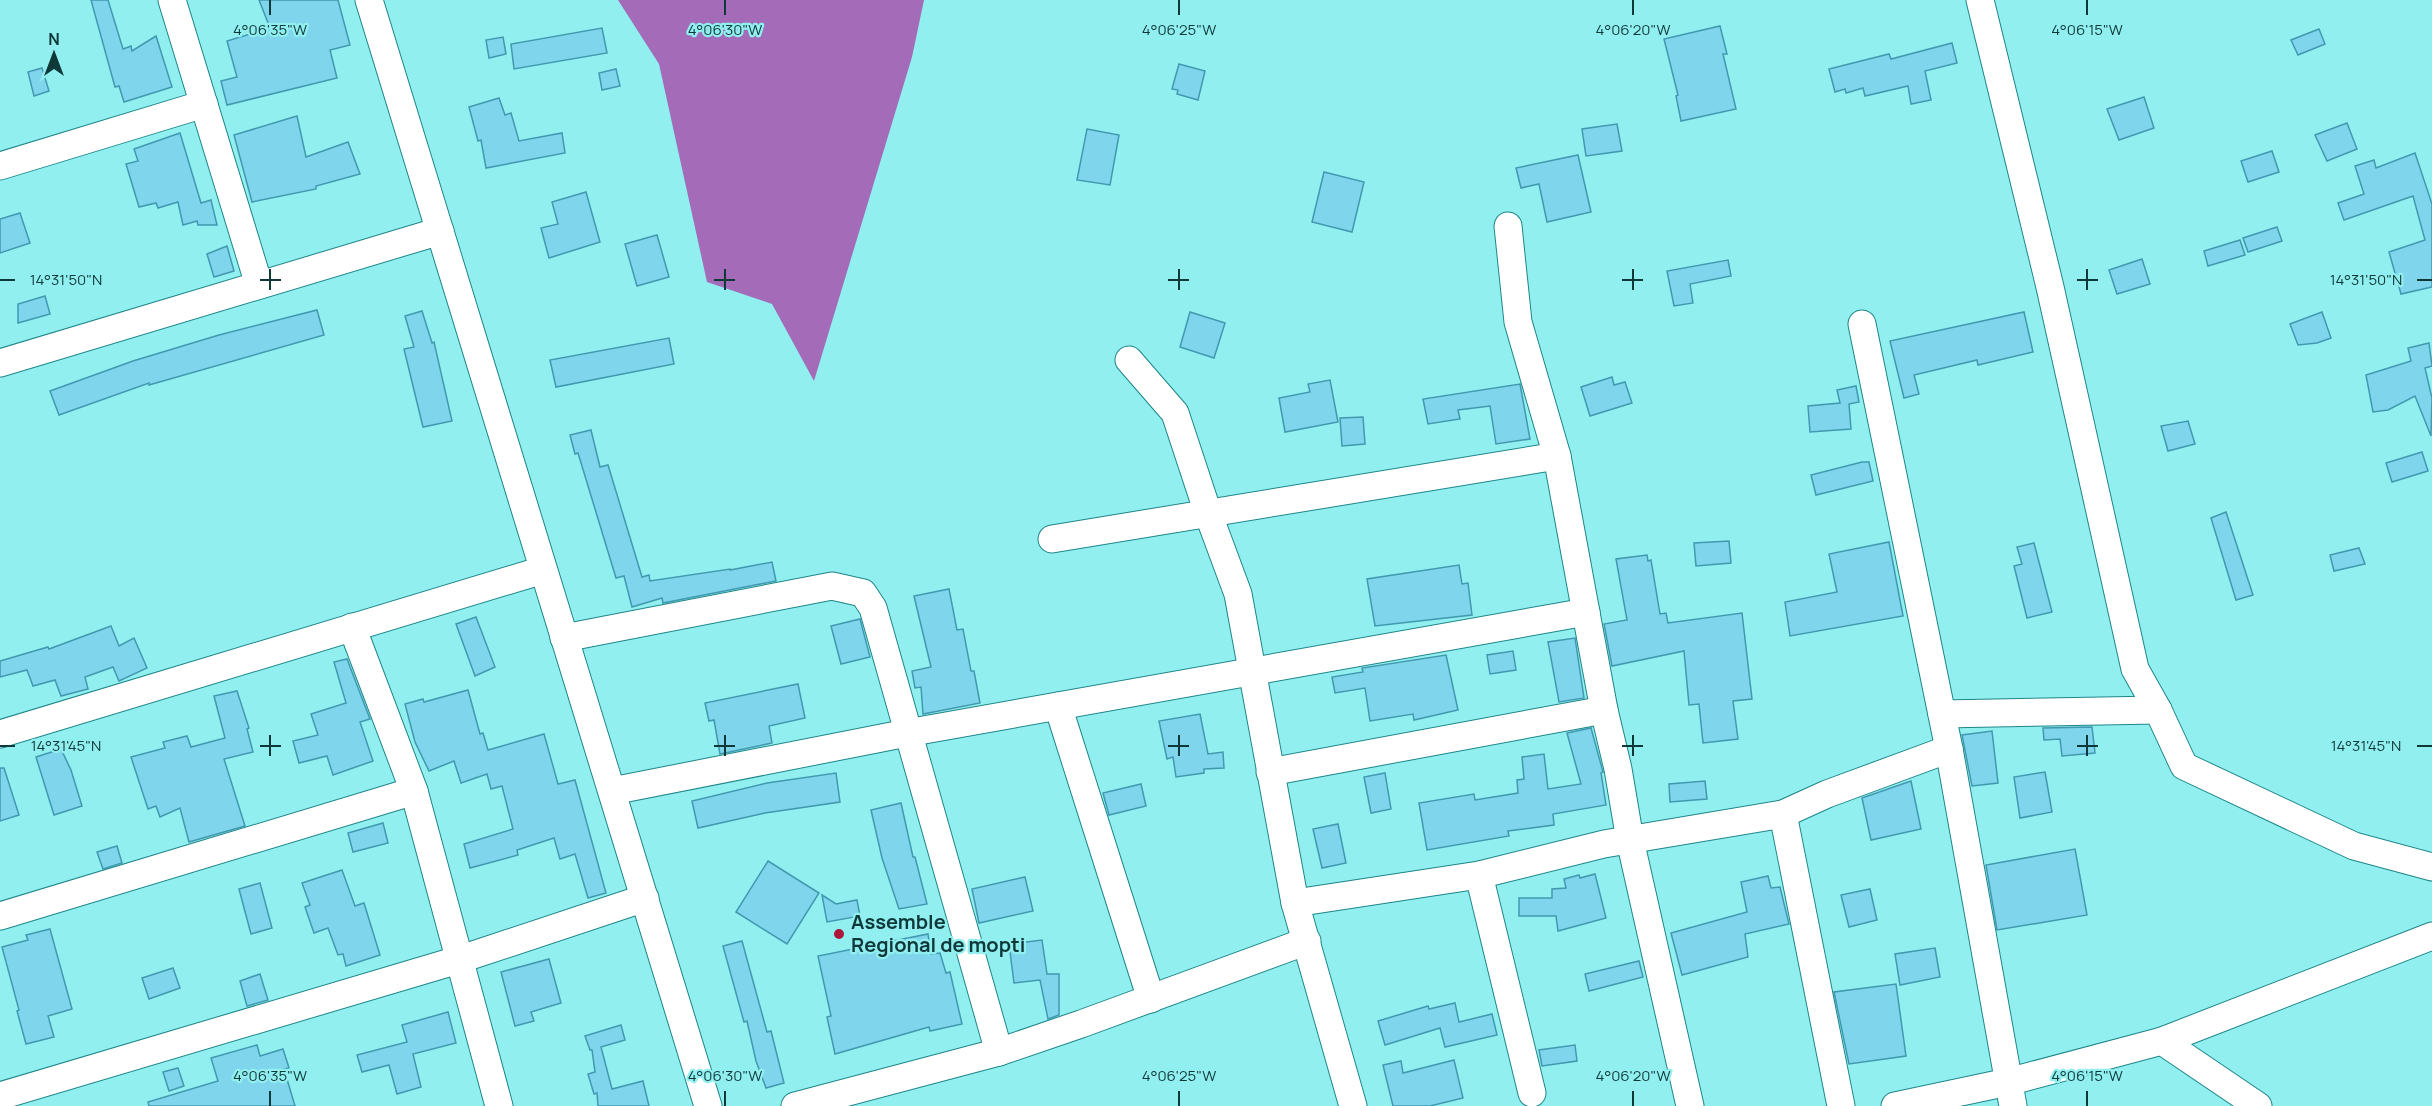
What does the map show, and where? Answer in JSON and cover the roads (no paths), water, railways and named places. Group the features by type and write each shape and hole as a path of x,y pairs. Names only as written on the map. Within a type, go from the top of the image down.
{"street":[{"path":"172,0 259,285"},
{"path":"369,0 708,1106"},
{"path":"1980,0 2050,287 2135,669 2158,710 2184,766 2354,846 2432,867"},
{"path":"0,166 204,104"},
{"path":"1508,226 1518,321 1557,456 1630,840 1690,1106"},
{"path":"0,363 440,231"},
{"path":"1862,324 1949,749 2010,1094"},
{"path":"1130,360 1175,413 1238,594 1295,903 1353,1106"},
{"path":"1052,539 1557,456"},
{"path":"0,734 543,570"},
{"path":"564,638 832,586 863,593 873,608 999,1052"},
{"path":"612,791 908,733 1586,612"},
{"path":"352,627 414,792 499,1106"},
{"path":"1058,706 1151,999"},
{"path":"1270,772 1604,710"},
{"path":"1942,714 2158,710"},
{"path":"1295,903 1479,875 1604,844 1783,814 1827,794 1949,749"},
{"path":"0,916 414,792"},
{"path":"1783,814 1841,1106"},
{"path":"1479,875 1532,1093"},
{"path":"0,1096 458,960 645,898"},
{"path":"1895,1106 2010,1094 2162,1041 2432,936"},
{"path":"795,1106 871,1088 999,1052 1307,941"},
{"path":"2162,1041 2258,1106"}],"place":[{"name":"Assemble Regional de mopti","path":"839,934"}]}
